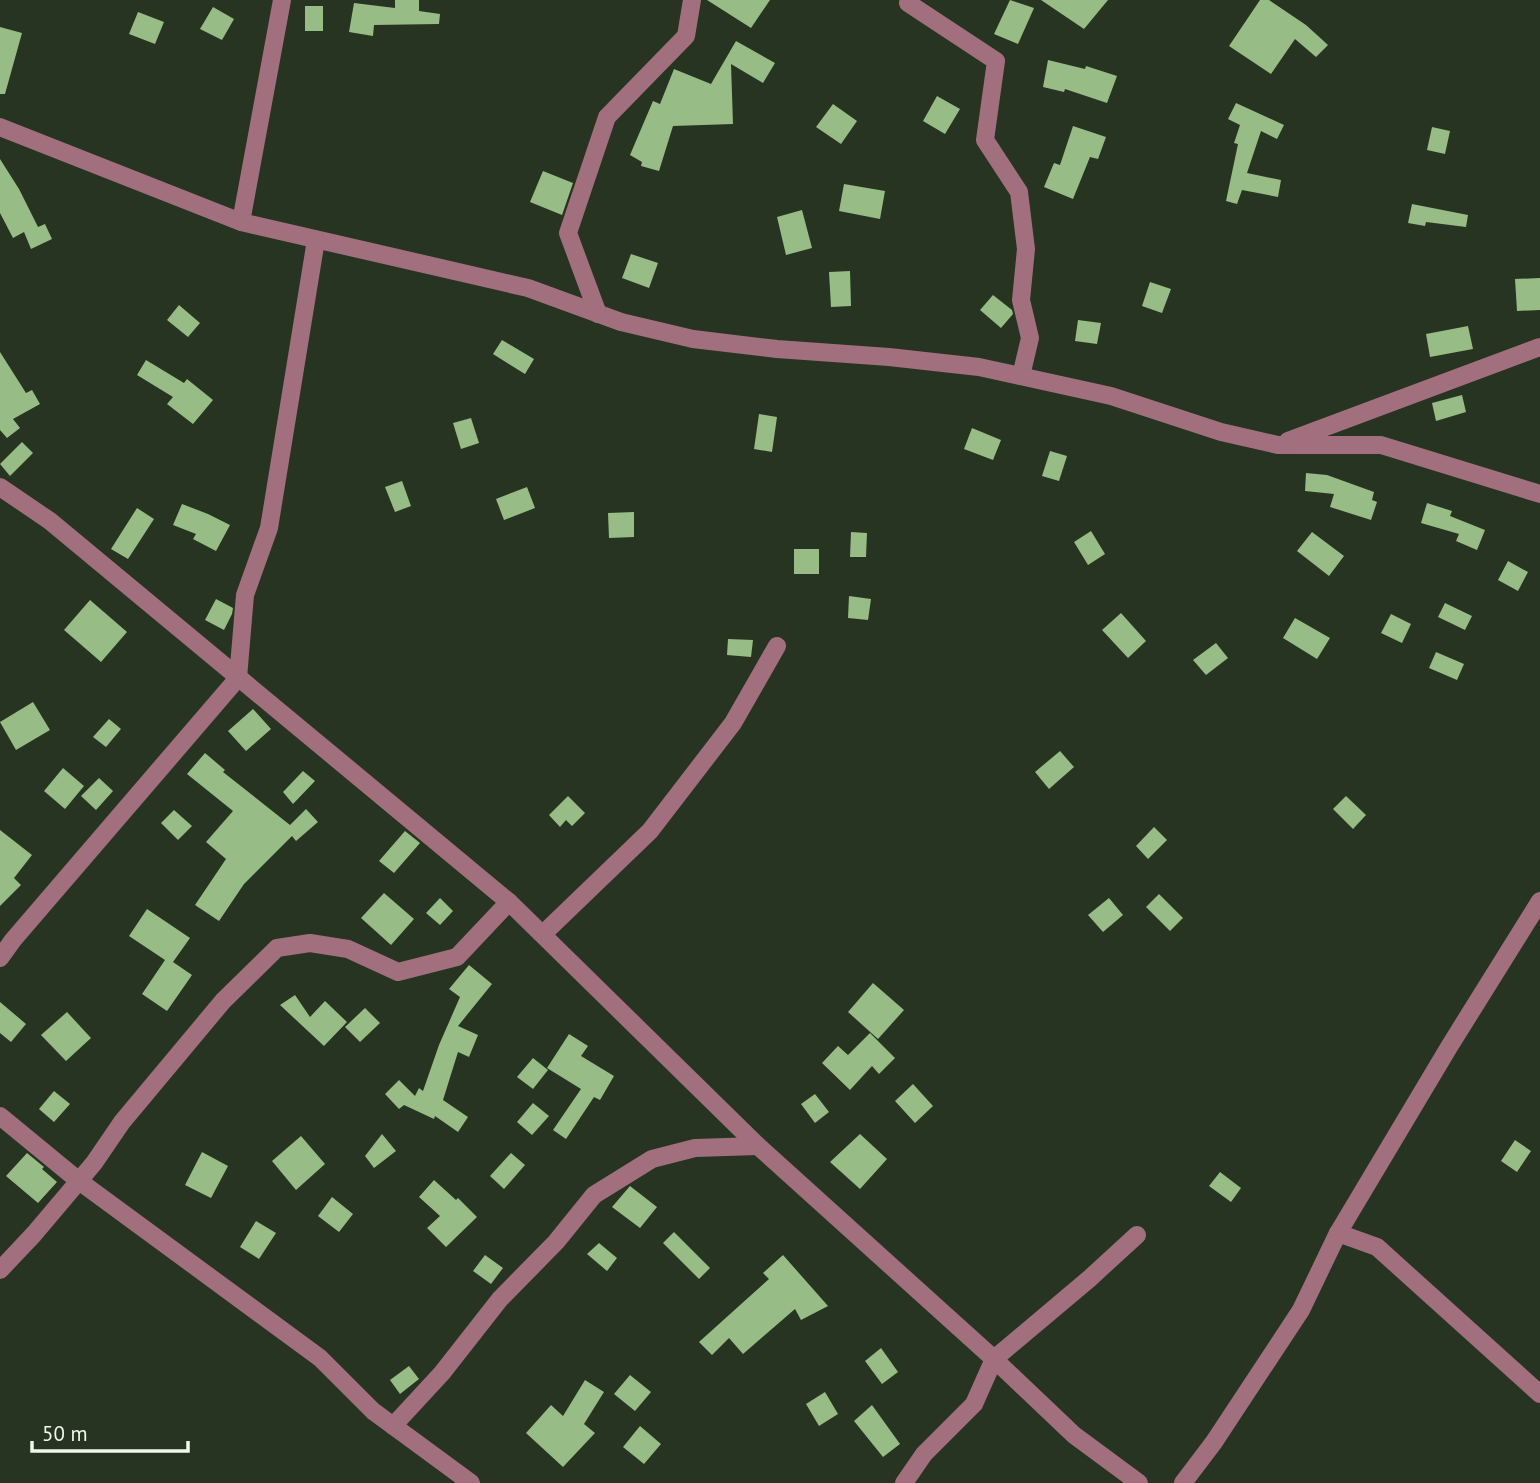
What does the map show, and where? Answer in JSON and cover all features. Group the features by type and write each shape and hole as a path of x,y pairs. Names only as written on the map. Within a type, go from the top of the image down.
{"street":[{"path":"241,222 282,0"},
{"path":"598,314 568,233 607,117 686,36 692,0"},
{"path":"910,0 908,4 996,61 985,140 1018,192 1026,249 1021,300 1030,338 1021,376"},
{"path":"0,127 241,222 515,285 621,322 693,340 979,367 1111,396 1222,432 1278,445 1381,445 1540,494"},
{"path":"0,958 238,678 245,595 269,528 316,240"},
{"path":"1278,445 1540,346"},
{"path":"0,488 50,520 509,902 758,1146 1074,1435 1139,1483"},
{"path":"543,934 650,831 733,723 777,646"},
{"path":"1183,1483 1214,1442 1301,1310 1338,1233 1540,901"},
{"path":"0,1270 79,1181 122,1122 223,1000 277,948 310,943 348,949 398,972 457,957 509,902"},
{"path":"0,927 13,940"},
{"path":"0,1116 79,1181 320,1358 373,1411 471,1483"},
{"path":"393,1426 442,1373 500,1299 556,1242 594,1195 652,1159 695,1147 758,1146"},
{"path":"1338,1233 1377,1248 1540,1394"},
{"path":"904,1483 923,1454 974,1404 994,1359 1137,1235"}],"building":[{"path":"395,0 419,0 419,11 440,14 439,24 374,25 373,36 349,32 354,3 395,8"},
{"path":"707,0 770,0 751,28"},
{"path":"1010,0 1034,8 1018,44 994,34"},
{"path":"1041,0 1108,0 1084,29"},
{"path":"1260,0 1269,0 1306,25 1328,45 1316,57 1295,39 1271,74 1229,46"},
{"path":"305,6 323,6 323,31 305,31"},
{"path":"213,7 234,19 222,40 200,29"},
{"path":"138,12 164,22 155,44 129,34"},
{"path":"0,27 22,33 5,94 0,94"},
{"path":"736,41 775,63 763,83 731,64 733,124 673,126 659,171 641,166 642,162 630,155 653,101 660,104 674,69 711,84"},
{"path":"1048,60 1085,69 1086,66 1117,76 1107,103 1065,89 1064,92 1043,87"},
{"path":"937,96 960,109 945,134 923,121"},
{"path":"1236,103 1284,125 1277,139 1261,131 1247,173 1281,180 1278,197 1242,190 1237,204 1226,201 1238,144 1234,143 1240,125 1228,119"},
{"path":"833,104 857,121 841,144 816,127"},
{"path":"1073,126 1106,137 1098,159 1090,157 1073,199 1044,187 1054,163 1060,165"},
{"path":"1432,127 1450,131 1445,154 1427,150"},
{"path":"0,159 38,227 45,224 52,239 31,249 24,232 13,238 0,213"},
{"path":"543,171 573,183 562,215 530,202"},
{"path":"844,184 885,191 880,219 839,211"},
{"path":"1412,204 1468,215 1466,227 1426,222 1425,226 1408,223"},
{"path":"802,210 812,248 786,255 777,217"},
{"path":"631,254 658,263 649,288 622,278"},
{"path":"850,271 851,306 831,307 829,272"},
{"path":"1540,278 1540,310 1517,311 1515,279"},
{"path":"1150,282 1171,289 1162,313 1142,306"},
{"path":"993,295 1012,310 1013,314 1001,328 980,310"},
{"path":"179,305 200,323 188,337 167,320"},
{"path":"1078,320 1101,323 1097,344 1075,341"},
{"path":"1468,326 1473,349 1430,357 1426,334"},
{"path":"502,340 534,359 525,374 493,354"},
{"path":"0,352 26,393 32,390 40,404 13,419 20,428 7,438 0,430"},
{"path":"146,360 184,383 187,379 213,400 193,424 167,404 173,397 137,375"},
{"path":"1462,395 1466,412 1436,421 1432,403"},
{"path":"759,414 777,417 772,452 754,449"},
{"path":"471,418 479,443 461,449 453,423"},
{"path":"972,428 1001,440 993,460 964,449"},
{"path":"22,442 33,453 10,476 0,464"},
{"path":"1050,451 1067,456 1059,481 1042,476"},
{"path":"1306,473 1327,475 1374,492 1372,500 1377,502 1371,520 1330,507 1334,494 1305,491"},
{"path":"402,481 411,506 395,512 385,487"},
{"path":"527,487 535,508 504,520 496,499"},
{"path":"1427,503 1452,511 1450,516 1485,530 1477,550 1456,541 1459,534 1421,523"},
{"path":"182,504 230,525 216,551 193,539 196,534 173,525"},
{"path":"137,508 154,519 128,559 111,549"},
{"path":"634,512 634,537 609,538 608,513"},
{"path":"1091,531 1105,554 1088,565 1074,542"},
{"path":"851,532 867,533 866,557 850,557"},
{"path":"1312,532 1344,556 1329,576 1297,551"},
{"path":"794,549 819,549 819,574 794,574"},
{"path":"1508,561 1528,572 1518,591 1498,580"},
{"path":"849,596 871,599 868,620 848,618"},
{"path":"216,599 233,608 224,630 205,620"},
{"path":"90,600 127,632 101,662 64,630"},
{"path":"1445,603 1472,616 1465,630 1438,617"},
{"path":"1121,613 1146,641 1128,658 1102,630"},
{"path":"1391,614 1411,624 1402,643 1381,633"},
{"path":"1295,618 1330,638 1317,659 1283,638"},
{"path":"728,639 753,640 751,657 727,655"},
{"path":"1216,643 1228,658 1206,675 1193,660"},
{"path":"1436,652 1464,664 1457,680 1429,668"},
{"path":"33,702 50,730 16,750 0,722"},
{"path":"253,709 271,729 246,751 228,731"},
{"path":"109,719 121,729 106,747 93,737"},
{"path":"1060,751 1074,767 1049,789 1035,772"},
{"path":"205,753 225,770 223,772 290,825 306,809 318,822 296,841 292,836 244,884 219,921 195,905 226,859 206,842 233,811 187,774"},
{"path":"63,768 84,786 65,809 44,791"},
{"path":"303,771 315,781 293,804 283,792"},
{"path":"99,778 113,791 96,810 81,796"},
{"path":"568,796 585,813 572,826 566,820 560,827 549,815"},
{"path":"1346,796 1366,815 1353,829 1333,809"},
{"path":"174,810 192,826 178,840 161,823"},
{"path":"1154,827 1167,840 1148,859 1136,846"},
{"path":"0,830 32,855 14,878 21,885 0,906"},
{"path":"405,831 420,843 394,873 379,861"},
{"path":"384,893 414,919 391,945 361,918"},
{"path":"1159,894 1183,918 1170,931 1146,907"},
{"path":"440,898 453,911 440,925 426,913"},
{"path":"1109,898 1123,915 1103,932 1088,915"},
{"path":"147,909 190,938 173,962 192,975 167,1011 142,994 165,960 129,936"},
{"path":"469,965 492,984 458,1026 478,1035 469,1057 458,1052 443,1100 468,1117 458,1132 435,1116 434,1119 404,1105 399,1109 385,1094 399,1080 415,1096 419,1088 423,1091 460,997 449,989"},
{"path":"873,983 904,1010 878,1039 848,1012"},
{"path":"295,995 310,1017 325,1001 347,1022 324,1046 280,1005"},
{"path":"0,1002 26,1024 11,1042 0,1033"},
{"path":"365,1008 380,1023 360,1042 345,1027"},
{"path":"67,1012 91,1038 66,1061 41,1035"},
{"path":"870,1033 895,1058 879,1074 872,1066 850,1090 822,1063 838,1046 848,1055"},
{"path":"569,1034 588,1046 581,1056 614,1076 600,1100 594,1097 566,1139 553,1130 581,1089 547,1068"},
{"path":"533,1058 548,1070 533,1089 517,1077"},
{"path":"913,1084 933,1106 915,1123 895,1101"},
{"path":"54,1091 70,1104 54,1122 39,1109"},
{"path":"815,1094 829,1112 815,1123 801,1104"},
{"path":"533,1103 549,1116 532,1135 517,1122"},
{"path":"382,1134 396,1151 374,1168 365,1156"},
{"path":"860,1134 887,1159 860,1189 830,1162"},
{"path":"301,1136 325,1164 296,1190 272,1161"},
{"path":"1515,1140 1531,1151 1517,1172 1501,1161"},
{"path":"202,1152 228,1166 211,1198 185,1185"},
{"path":"27,1153 57,1182 38,1203 6,1176"},
{"path":"511,1153 525,1165 504,1189 490,1176"},
{"path":"1220,1172 1241,1188 1231,1202 1209,1186"},
{"path":"434,1180 477,1217 446,1247 427,1228 440,1216 419,1197"},
{"path":"630,1186 657,1207 640,1228 612,1207"},
{"path":"332,1197 353,1214 339,1232 318,1216"},
{"path":"256,1221 276,1233 259,1259 240,1247"},
{"path":"674,1232 710,1268 699,1279 663,1243"},
{"path":"599,1243 617,1258 607,1271 587,1254"},
{"path":"485,1255 503,1268 491,1284 473,1271"},
{"path":"783,1255 828,1306 801,1320 795,1309 743,1354 729,1338 712,1355 699,1342 769,1279 763,1273"},
{"path":"881,1348 898,1372 882,1384 865,1361"},
{"path":"409,1366 419,1379 400,1394 390,1380"},
{"path":"630,1375 651,1392 635,1411 614,1394"},
{"path":"585,1380 604,1392 584,1424 595,1433 563,1467 526,1433 551,1405 563,1416"},
{"path":"825,1392 838,1414 819,1426 806,1404"},
{"path":"872,1405 900,1444 883,1457 854,1421"},
{"path":"640,1426 661,1444 644,1464 623,1447"}]}
